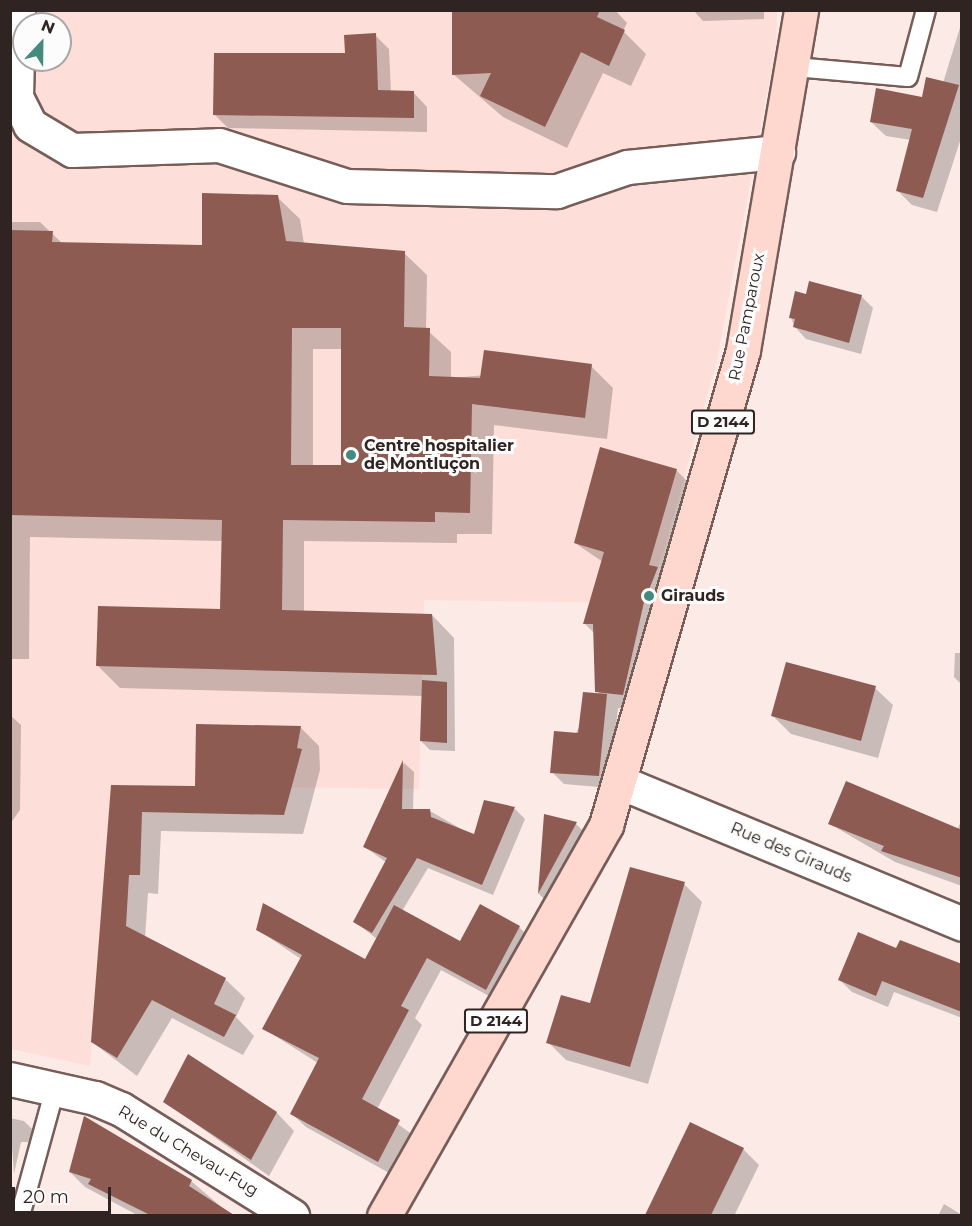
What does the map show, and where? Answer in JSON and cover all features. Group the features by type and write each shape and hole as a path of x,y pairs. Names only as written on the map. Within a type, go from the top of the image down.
{"main road":[{"name":"Rue Pamparoux","path":"384,1215 606,825 743,350 795,67 801,10"}],"street":[{"path":"18,10 16,97 30,124 72,150 219,145 347,186 556,191 627,167 778,152"},
{"name":"Rue des Girauds","path":"620,782 962,924"},
{"name":"Rue du Chevau-Fug","path":"10,1079 55,1089 121,1109 292,1215"}],"lane":[{"path":"795,67 908,77 926,10"},
{"path":"20,1215 55,1089"}],"shaded area":[{"name":"Centre hospitalier de Montluçon","path":"11,11 777,11 776,45 717,360 664,550 643,603 424,600 419,789 111,785 90,1066 11,1049"}],"building":[{"path":"452,10 600,10 597,17 625,30 609,66 581,52 545,127 480,96 491,73 452,75"},
{"path":"376,33 378,90 414,91 414,118 213,115 214,53 345,53 344,35"},
{"path":"926,77 959,85 923,198 896,191 912,129 870,122 876,88 922,97"},
{"path":"202,193 278,195 286,241 405,251 404,327 430,328 429,376 480,378 484,350 592,364 585,418 472,404 470,513 435,512 435,522 283,520 282,610 432,614 437,675 96,666 98,606 220,609 222,520 10,515 10,230 53,231 52,242 202,245","holes":["292,328 341,328 341,465 291,465"]},
{"path":"809,281 862,295 849,343 793,327 795,319 789,318 795,291 806,294"},
{"path":"600,447 677,469 649,565 658,567 644,602 623,695 595,692 593,624 583,624 604,552 574,543"},
{"path":"786,662 876,686 861,741 771,716"},
{"path":"422,680 447,682 447,743 420,741"},
{"path":"583,692 607,694 599,776 550,773 554,731 578,733"},
{"path":"196,724 301,726 297,748 302,749 284,815 142,812 140,875 129,875 126,926 226,978 214,1004 236,1015 224,1037 152,1000 117,1058 91,1042 111,785 195,786"},
{"path":"403,760 402,809 430,809 431,817 474,834 484,800 515,807 482,885 417,858 372,933 353,922 387,858 363,847"},
{"path":"846,781 962,830 962,878 881,851 884,846 828,824"},
{"path":"544,814 577,822 538,894"},
{"path":"630,867 685,882 630,1067 546,1043 561,995 590,1003"},
{"path":"263,903 365,959 394,905 460,941 480,904 520,926 486,990 427,958 401,1006 409,1010 362,1099 400,1120 378,1162 290,1114 319,1058 262,1029 302,955 256,930"},
{"path":"858,932 896,948 900,940 962,964 962,1012 882,981 876,996 838,980"},
{"path":"188,1054 277,1112 251,1160 163,1102"},
{"path":"84,1116 192,1180 189,1186 234,1215 150,1215 88,1184 91,1179 69,1172"},
{"path":"690,1122 744,1148 711,1215 645,1215"}],"place":[{"name":"Centre hospitalier de Montluçon","path":"351,455"},
{"name":"Girauds","path":"649,596"}]}
